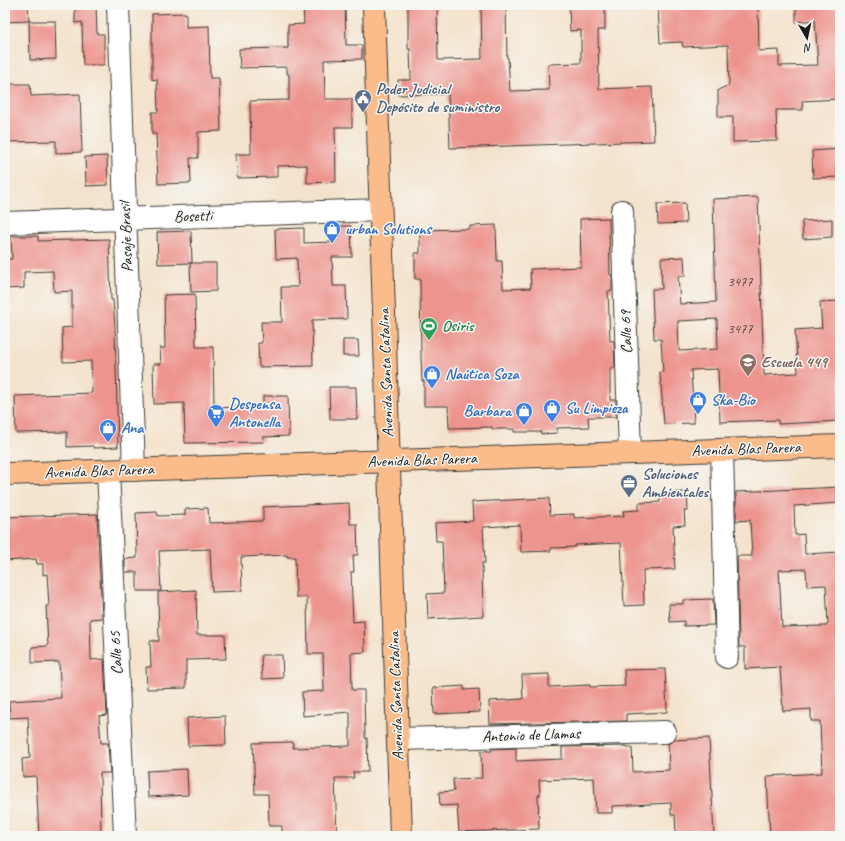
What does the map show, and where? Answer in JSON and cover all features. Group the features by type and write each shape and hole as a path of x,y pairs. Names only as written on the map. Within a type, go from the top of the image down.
{"main road":[{"name":"Avenida Santa Catalina","path":"374,5 401,836"},
{"name":"Avenida Blas Parera","path":"5,474 840,446"}],"street":[{"name":"Pasaje Brasil","path":"118,5 134,470"},
{"name":"Bosetti","path":"5,222 380,210"},
{"name":"Calle 69","path":"622,211 630,453"},
{"path":"722,450 727,657"},
{"name":"Calle 65","path":"108,471 125,836"},
{"name":"Antonio de Llamas","path":"398,739 665,732"}],"building":[{"path":"5,5 28,5 29,21 5,22"},
{"path":"96,5 97,34 104,34 104,65 83,65 82,22 75,23 75,6"},
{"path":"303,5 345,5 346,45 362,45 362,59 324,60 325,99 352,99 352,127 335,127 336,182 307,183 307,165 277,166 277,177 237,178 236,154 251,154 250,101 289,100 289,74 287,74 287,67 240,68 239,49 288,48 288,25 304,24"},
{"path":"408,5 437,5 438,60 482,59 481,5 506,5 507,58 510,91 549,90 548,64 581,63 581,30 570,31 569,5 605,5 605,30 598,30 599,89 652,87 654,141 450,148 448,94 398,95 398,80 411,80 410,49 408,49"},
{"path":"703,5 758,5 759,51 779,50 779,66 818,65 815,20 796,22 796,5 840,5 840,99 802,101 803,110 776,110 777,141 733,142 733,117 718,117 718,90 729,85 728,45 683,47 682,42 660,43 658,8"},
{"path":"186,13 186,27 209,26 210,78 219,78 221,131 198,132 198,158 190,158 191,183 158,184 156,134 152,134 152,112 158,112 157,79 152,80 152,14"},
{"path":"29,21 55,21 56,59 30,60"},
{"path":"5,84 30,84 31,96 80,94 82,152 56,153 56,141 6,142"},
{"path":"840,149 840,177 813,178 812,151"},
{"path":"107,156 108,185 86,186 85,157"},
{"path":"758,197 764,375 798,373 795,330 822,328 820,302 840,301 840,421 778,424 778,420 720,422 718,369 691,370 694,423 664,424 660,372 663,372 661,339 654,339 652,289 662,289 661,258 684,257 685,276 678,276 680,304 716,302 713,199","holes":["717,319 718,349 679,351 678,321"]},
{"path":"685,203 686,223 658,224 657,204"},
{"path":"609,218 610,275 612,275 612,291 608,291 610,341 614,341 615,368 610,368 610,400 616,400 616,417 588,417 589,427 557,428 557,433 541,434 541,432 514,432 514,429 492,429 492,427 449,428 448,406 424,406 424,381 422,381 421,356 420,279 415,279 415,253 420,253 420,230 470,229 470,226 496,225 497,261 502,261 503,289 531,288 530,269 581,267 580,219"},
{"path":"832,219 832,237 803,239 802,221"},
{"path":"334,226 351,226 352,257 332,257 333,286 346,286 347,319 312,320 313,366 259,367 258,343 262,343 261,322 282,322 281,287 298,287 297,258 276,259 275,229 304,228 304,243 334,242"},
{"path":"191,231 192,263 158,264 157,232"},
{"path":"11,236 38,236 38,241 109,239 111,300 113,300 115,326 118,447 67,447 67,432 16,433 15,396 92,393 91,361 63,362 62,328 72,327 72,291 54,292 53,271 24,272 24,288 5,289 5,259 12,259"},
{"path":"190,263 216,263 216,291 191,292"},
{"path":"195,294 196,347 213,347 214,408 263,406 263,396 288,396 289,436 263,437 264,442 185,443 184,403 154,404 153,364 161,364 160,348 165,348 164,295"},
{"path":"343,340 358,340 359,356 343,356"},
{"path":"329,387 356,387 357,419 330,419"},
{"path":"840,487 840,503 794,506 795,535 804,534 805,554 840,552 840,836 770,836 767,776 822,773 820,721 811,721 811,709 783,711 780,667 745,669 745,647 739,647 737,556 752,556 750,520 736,521 736,492","holes":["806,569 807,586 826,585 828,624 826,626 782,627 779,570"]},
{"path":"687,492 688,511 684,511 685,525 673,526 675,569 643,570 644,605 624,606 621,543 575,545 575,547 551,548 551,551 521,552 520,525 483,527 485,563 482,563 483,616 428,619 427,594 444,593 442,541 436,541 435,523 473,521 472,502 549,498 550,515 574,514 574,518 624,516 623,511 639,510 639,503 660,502 660,493"},
{"path":"349,503 350,524 357,524 358,555 353,555 354,572 351,572 353,622 364,621 365,652 351,653 352,690 364,690 365,738 367,738 368,772 353,772 354,778 335,778 337,836 282,836 282,826 269,826 268,794 255,794 253,743 293,742 293,748 350,746 350,712 303,716 302,692 324,691 323,654 308,654 307,597 296,597 295,557 287,557 287,555 241,557 242,591 212,592 210,549 159,551 161,591 137,591 137,572 125,572 125,559 137,558 136,513 157,512 158,516 185,515 185,509 208,508 209,523 263,521 263,507"},
{"path":"97,514 102,618 90,619 91,660 104,659 107,715 99,716 101,743 108,743 110,773 100,773 101,836 39,836 36,776 23,777 22,759 30,758 28,717 10,718 9,701 61,698 59,662 32,663 32,647 48,646 46,606 49,606 47,574 43,575 43,564 37,564 36,559 5,561 5,517"},
{"path":"196,590 197,635 225,635 226,659 186,660 186,688 147,689 146,667 151,667 150,641 159,641 158,592"},
{"path":"713,599 714,625 684,626 684,621 670,622 669,604 683,604 683,600"},
{"path":"261,655 282,655 283,678 262,679"},
{"path":"665,669 667,712 626,714 626,721 490,724 489,701 523,699 522,675 549,674 549,687 590,685 590,687 625,686 624,670"},
{"path":"464,686 464,690 479,689 480,712 434,714 433,688"},
{"path":"225,716 226,745 188,746 187,718"},
{"path":"709,738 714,836 676,836 675,815 671,815 671,803 612,806 612,813 596,813 594,778 539,780 539,829 459,832 457,805 440,806 439,792 454,791 453,779 482,778 481,751 516,748 516,761 562,759 562,747 627,746 632,747 633,772 669,770 668,744 674,740"},
{"path":"187,769 188,795 148,797 147,771"}],"place":[{"name":"Poder Judicial Depósito de suministro","path":"363,113"},
{"name":"urban Solutions","path":"332,244"},
{"name":"Osiris","path":"429,341"},
{"name":"Escuela 449","path":"748,377"},
{"name":"Naútica Soza","path":"432,389"},
{"name":"Ska-Bio","path":"698,415"},
{"name":"Su Limpieza","path":"552,423"},
{"name":"Barbara","path":"524,426"},
{"name":"Despensa Antonella","path":"216,428"},
{"name":"Ana","path":"108,443"},
{"name":"Soluciones Ambientales","path":"629,498"}]}
